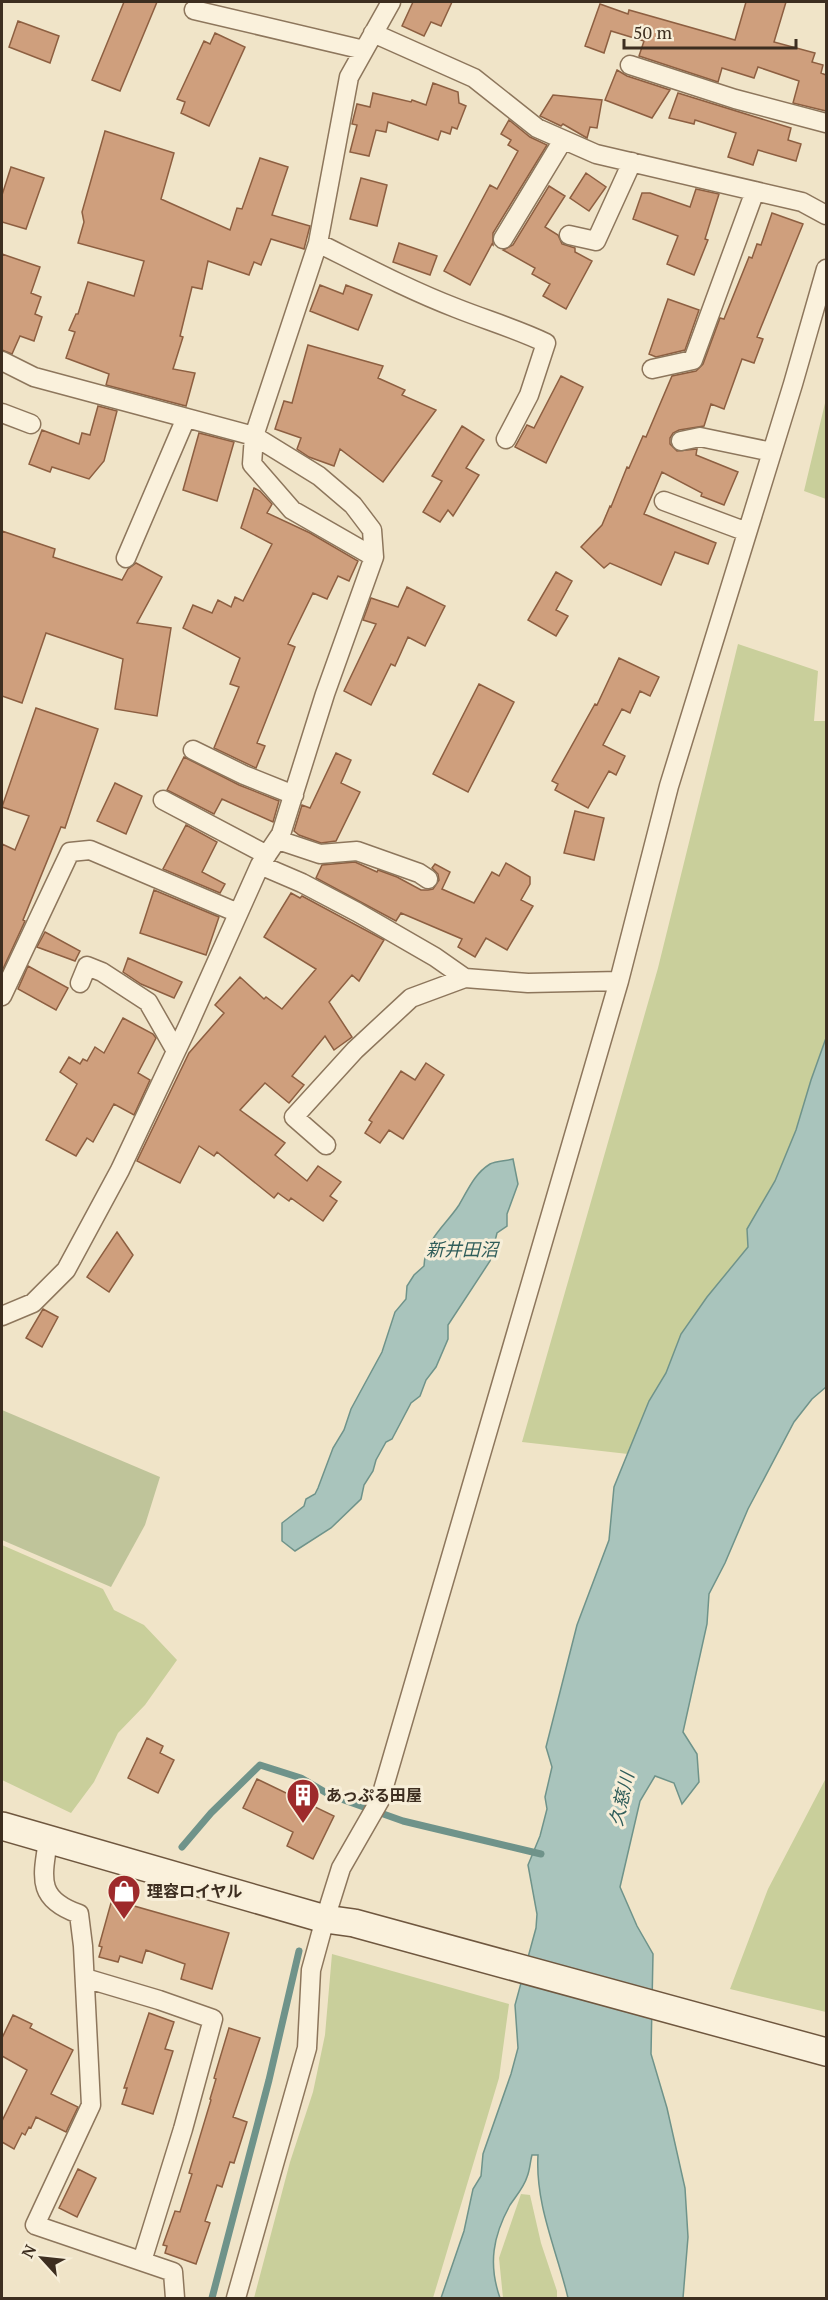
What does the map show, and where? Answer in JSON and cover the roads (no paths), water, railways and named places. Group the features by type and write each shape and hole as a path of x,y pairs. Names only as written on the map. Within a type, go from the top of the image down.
{"street":[{"path":"374,557 292,510 252,464 254,436 318,243 349,77 392,2"},
{"path":"194,10 364,50"},
{"path":"373,33 474,78 537,128 596,154 802,202 826,215"},
{"path":"630,65 735,99 826,123"},
{"path":"502,239 563,140"},
{"path":"569,235 596,241 632,162"},
{"path":"652,369 693,360 756,191"},
{"path":"318,243 423,294 521,331 546,343 529,395 506,439"},
{"path":"236,2298 307,2048 311,1970 325,1919 341,1868 380,1800 619,981 669,786 826,269"},
{"path":"2,361 34,377 254,436 319,476 352,504 372,530 374,557 326,694 282,834 268,853 238,913 120,1170 66,1270 33,1303 2,1316"},
{"path":"2,413 32,424"},
{"path":"126,558 186,418"},
{"path":"681,441 700,437 772,452"},
{"path":"663,501 747,532"},
{"path":"193,750 243,775 294,795"},
{"path":"163,800 268,853 302,883 435,957 465,978"},
{"path":"2,996 70,852 90,850 238,913"},
{"path":"268,853 320,854 357,851 419,873 428,879"},
{"path":"80,983 87,966 102,972 148,1002 176,1051"},
{"path":"326,1145 294,1118 354,1050 411,998 465,978 528,982 619,981"},
{"path":"2,1826 325,1919 354,1923 826,2052"},
{"path":"48,1841 42,1876 47,1896 63,1909 79,1914 85,1978 91,2106 35,2224 173,2272 175,2298"},
{"path":"85,1978 213,2019 183,2129 142,2261"}],"water":[{"name":"久慈川","path":"826,1038 826,1387 812,1399 794,1422 748,1509 709,1594 707,1624 683,1732 697,1754 699,1782 682,1804 674,1783 655,1776 640,1801 620,1887 637,1926 653,1954 651,2054 667,2108 685,2188 688,2237 683,2298 568,2298 543,2210 538,2155 532,2155 526,2181 510,2205 496,2239 493,2262 500,2298 441,2298 464,2231 473,2189 481,2176 483,2154 518,2048 515,2005 536,1928 537,1914 528,1865 540,1836 547,1809 545,1797 552,1767 546,1747 577,1625 609,1540 614,1487 649,1401 666,1373 681,1334 707,1297 748,1247 747,1229 775,1181 796,1130"},
{"name":"新井田沼","path":"513,1159 518,1184 507,1214 507,1226 497,1233 490,1261 448,1325 448,1339 420,1396 411,1403 392,1439 386,1442 364,1485 361,1499 331,1528 295,1551 282,1541 282,1523 304,1506 306,1499 315,1494 351,1409 382,1352 395,1312 406,1299 407,1286 424,1266 425,1256 432,1240 484,1168 492,1163"}],"waterway":[{"path":"182,1847 211,1813 260,1765 301,1778 330,1795 403,1821 541,1854"},
{"path":"212,2298 269,2080 299,1951"}],"place":[{"name":"あっぷる田屋","path":"303,1824"},
{"name":"理容ロイヤル","path":"124,1920"}]}
